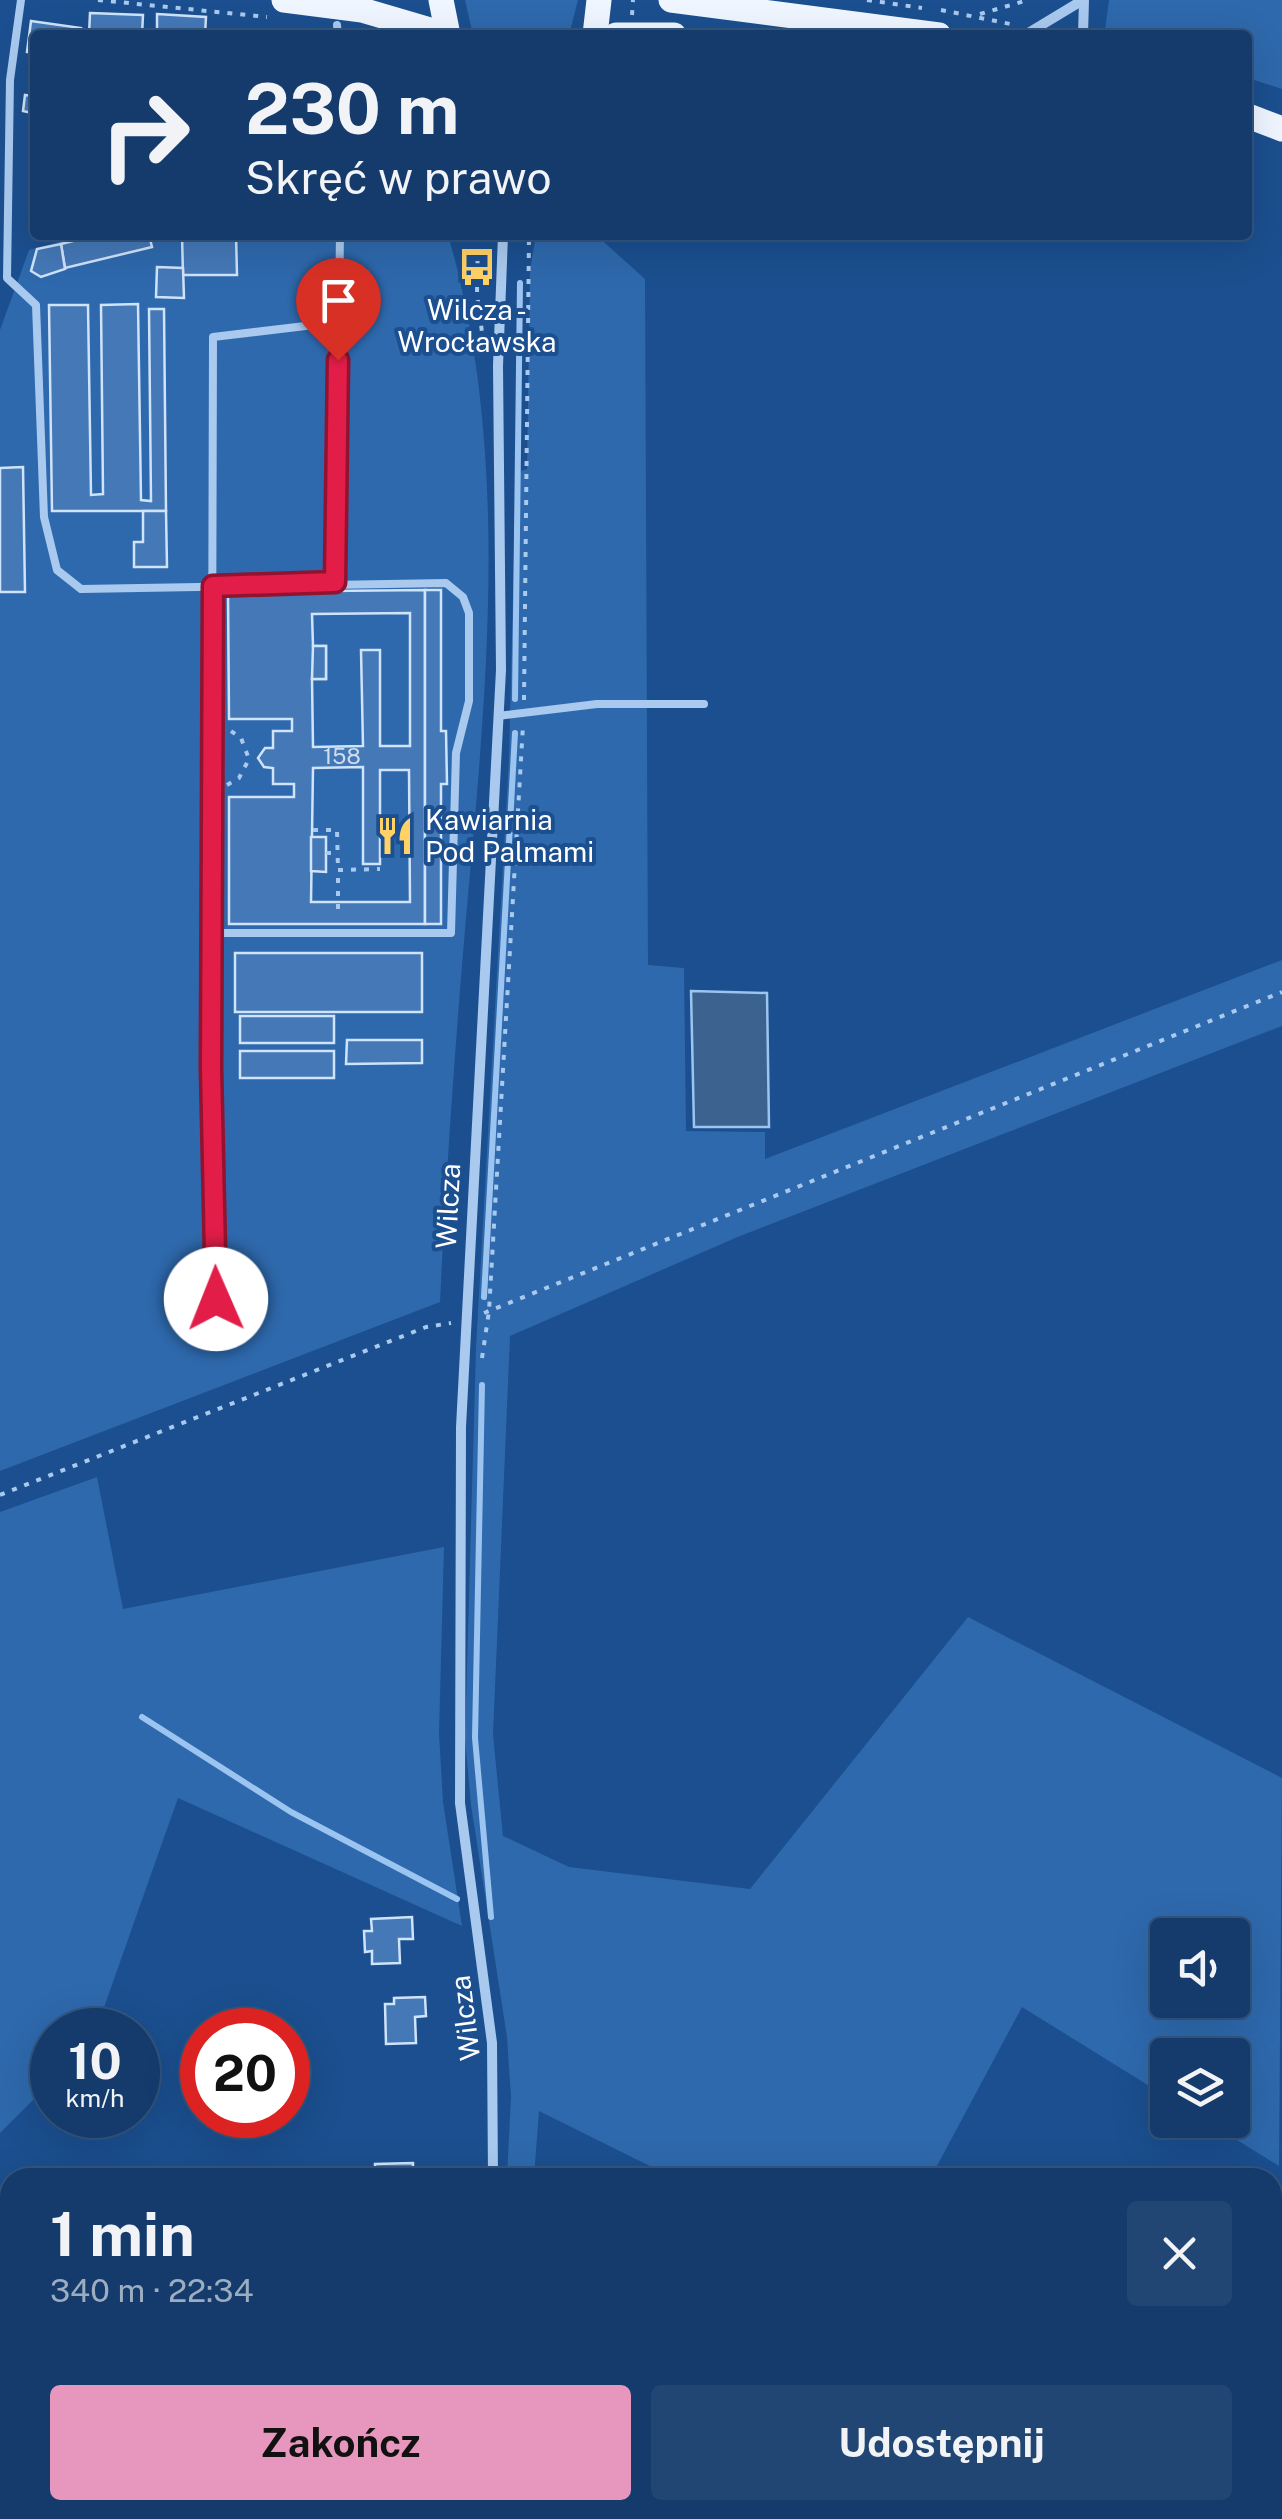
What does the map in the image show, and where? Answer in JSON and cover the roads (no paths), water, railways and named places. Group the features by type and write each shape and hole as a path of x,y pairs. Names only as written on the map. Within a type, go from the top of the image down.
{"main road":[{"path":"442,0 446,30"},
{"path":"596,30 599,0"},
{"path":"671,0 901,30"},
{"path":"283,9 362,10 430,30"},
{"path":"1252,117 1282,128"},
{"path":"1252,133 1282,139"}],"street":[{"path":"1032,30 1084,0"},
{"path":"1083,30 1084,0"},
{"name":"Wilcza","path":"493,2168 492,2043 460,1803 464,1321 498,716 503,240"}],"lane":[{"path":"20,0 10,80 7,278 36,305 44,517 56,570 82,589 446,583 463,598 469,613 469,701 456,753 451,933 212,933"},
{"path":"338,24 338,30"},
{"path":"335,582 340,240"},
{"path":"216,1299 213,338 338,322"},
{"path":"498,716 597,704 704,704"}],"waterway":[{"path":"515,699 520,283"},
{"path":"484,1297 515,733"},
{"path":"482,1385 475,1738 491,1917"},
{"path":"142,1717 291,1812 457,1899"}],"place":[{"name":"Wilcza - Wrocławska","path":"477,267"},
{"name":"Kawiarnia Pod Palmami","path":"395,836"}]}
